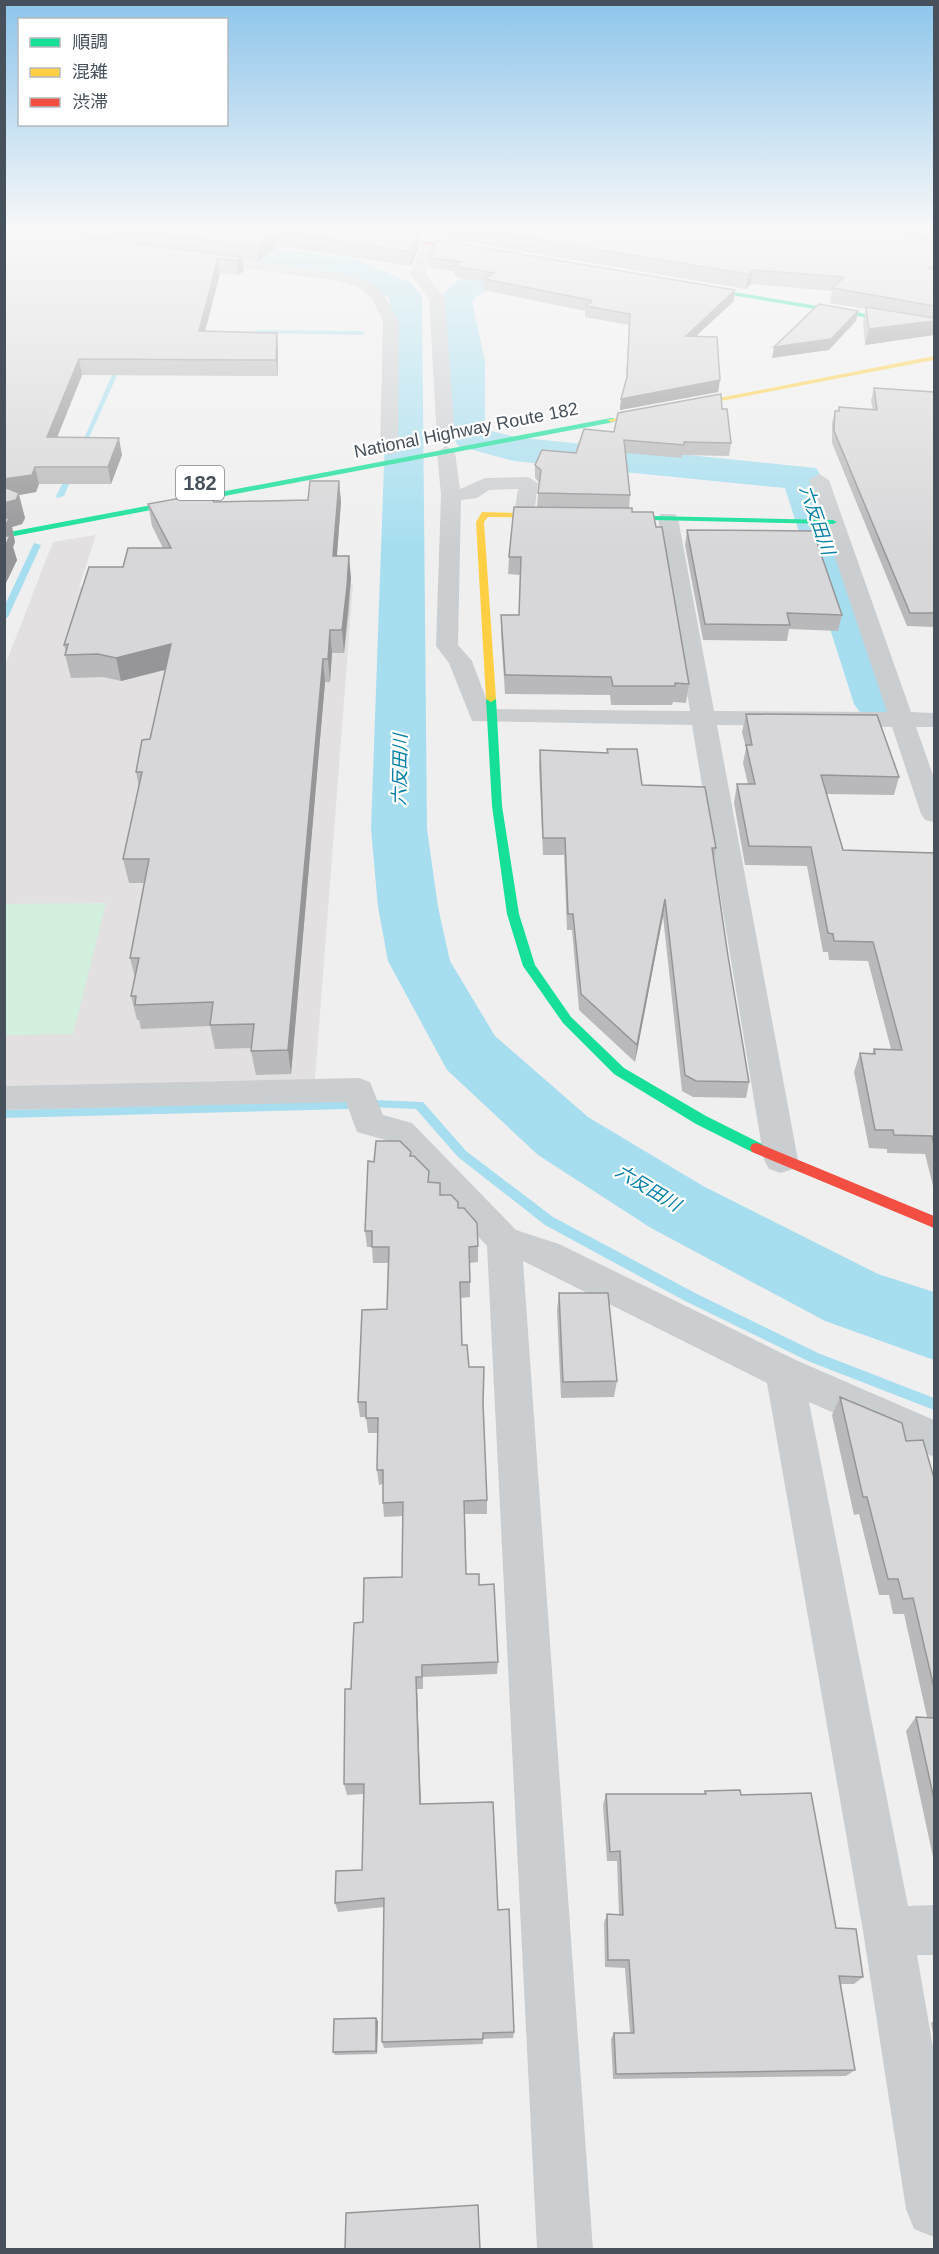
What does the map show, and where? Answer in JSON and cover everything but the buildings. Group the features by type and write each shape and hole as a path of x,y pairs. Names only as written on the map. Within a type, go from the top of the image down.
{"main road":[{"name":"National Highway Route 182","path":"446,445 486,430 934,345"},
{"name":"National Highway Route 182","path":"272,470 446,445 511,440 934,358"},
{"name":"National Highway Route 182","path":"4,536 392,453"},
{"path":"572,516 485,514 480,522 497,806 511,903 529,966 567,1020 619,1071 701,1120 781,1160 934,1222"},
{"path":"596,517 823,522"}],"street":[{"path":"391,337 392,453"},
{"path":"439,337 446,445 452,495 447,646 460,661 481,716 934,720"},
{"path":"819,480 823,522 902,720 934,814"},
{"path":"452,495 470,494 485,484 528,483 524,515"},
{"path":"668,518 781,1160"},
{"path":"4,1098 359,1090 369,1123 400,1132 504,1241 546,1254 784,1373 934,1439"},
{"path":"504,1241 565,2250"},
{"path":"784,1373 911,1931 934,2208"}],"shaded area":[{"path":"96,535 79,587 353,584 315,1079 5,1086 4,668 53,542"}],"green space":[{"path":"106,903 73,1034 5,1035 5,904"}],"waterway":[{"name":"六反田川","path":"405,337 399,829 408,907 419,961 471,1053 563,1136 677,1207 853,1298 934,1326"},
{"name":"六反田川","path":"462,337 467,361 466,425 472,438 514,449 802,477 880,704"},
{"path":"80,451 121,360"},
{"path":"60,496 72,470"},
{"path":"4,617 37,545"},
{"path":"374,1104 419,1105 462,1154 549,1221 690,1297 813,1357 934,1404"},
{"path":"4,1114 348,1105"}],"traffic: fast":[{"path":"4,536 611,420"},
{"path":"610,517 833,522"},
{"path":"491,699 497,806 513,914 529,966 567,1020 619,1071 701,1120 757,1148"}],"traffic: slow":[{"path":"611,420 934,358"},
{"path":"491,699 480,522 485,514 559,516"}],"traffic: jam":[{"path":"757,1148 934,1222"}]}
